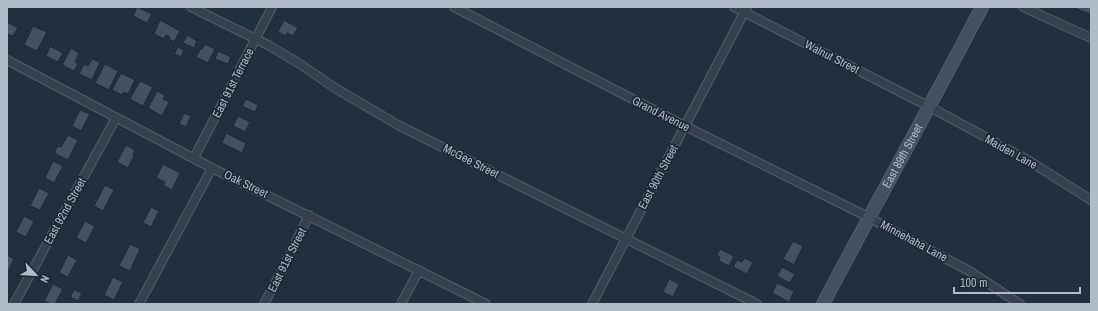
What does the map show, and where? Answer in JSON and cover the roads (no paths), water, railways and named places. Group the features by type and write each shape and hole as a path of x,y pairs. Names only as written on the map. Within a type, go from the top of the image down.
{"street":[{"name":"McGee Street","path":"191,7 255,39 300,64 335,88 398,125 758,304"},
{"name":"East 91st Terrace","path":"194,158 272,7"},
{"name":"Grand Avenue","path":"454,7 684,126 868,217"},
{"name":"Walnut Street","path":"734,7 745,10 930,107"},
{"name":"East 89th Street","path":"822,304 868,217 930,107 982,7"},
{"path":"1023,7 1091,38"},
{"name":"East 90th Street","path":"592,304 745,10"},
{"name":"Oak Street","path":"7,60 212,168 486,304"},
{"name":"Maiden Lane","path":"930,107 1026,159 1091,200"},
{"name":"East 92nd Street","path":"14,304 116,118"},
{"path":"139,304 212,168"},
{"name":"East 91st Street","path":"264,304 309,215"},
{"name":"Minnehaha Lane","path":"868,217 971,272 1020,304"},
{"path":"401,304 419,270"}]}
